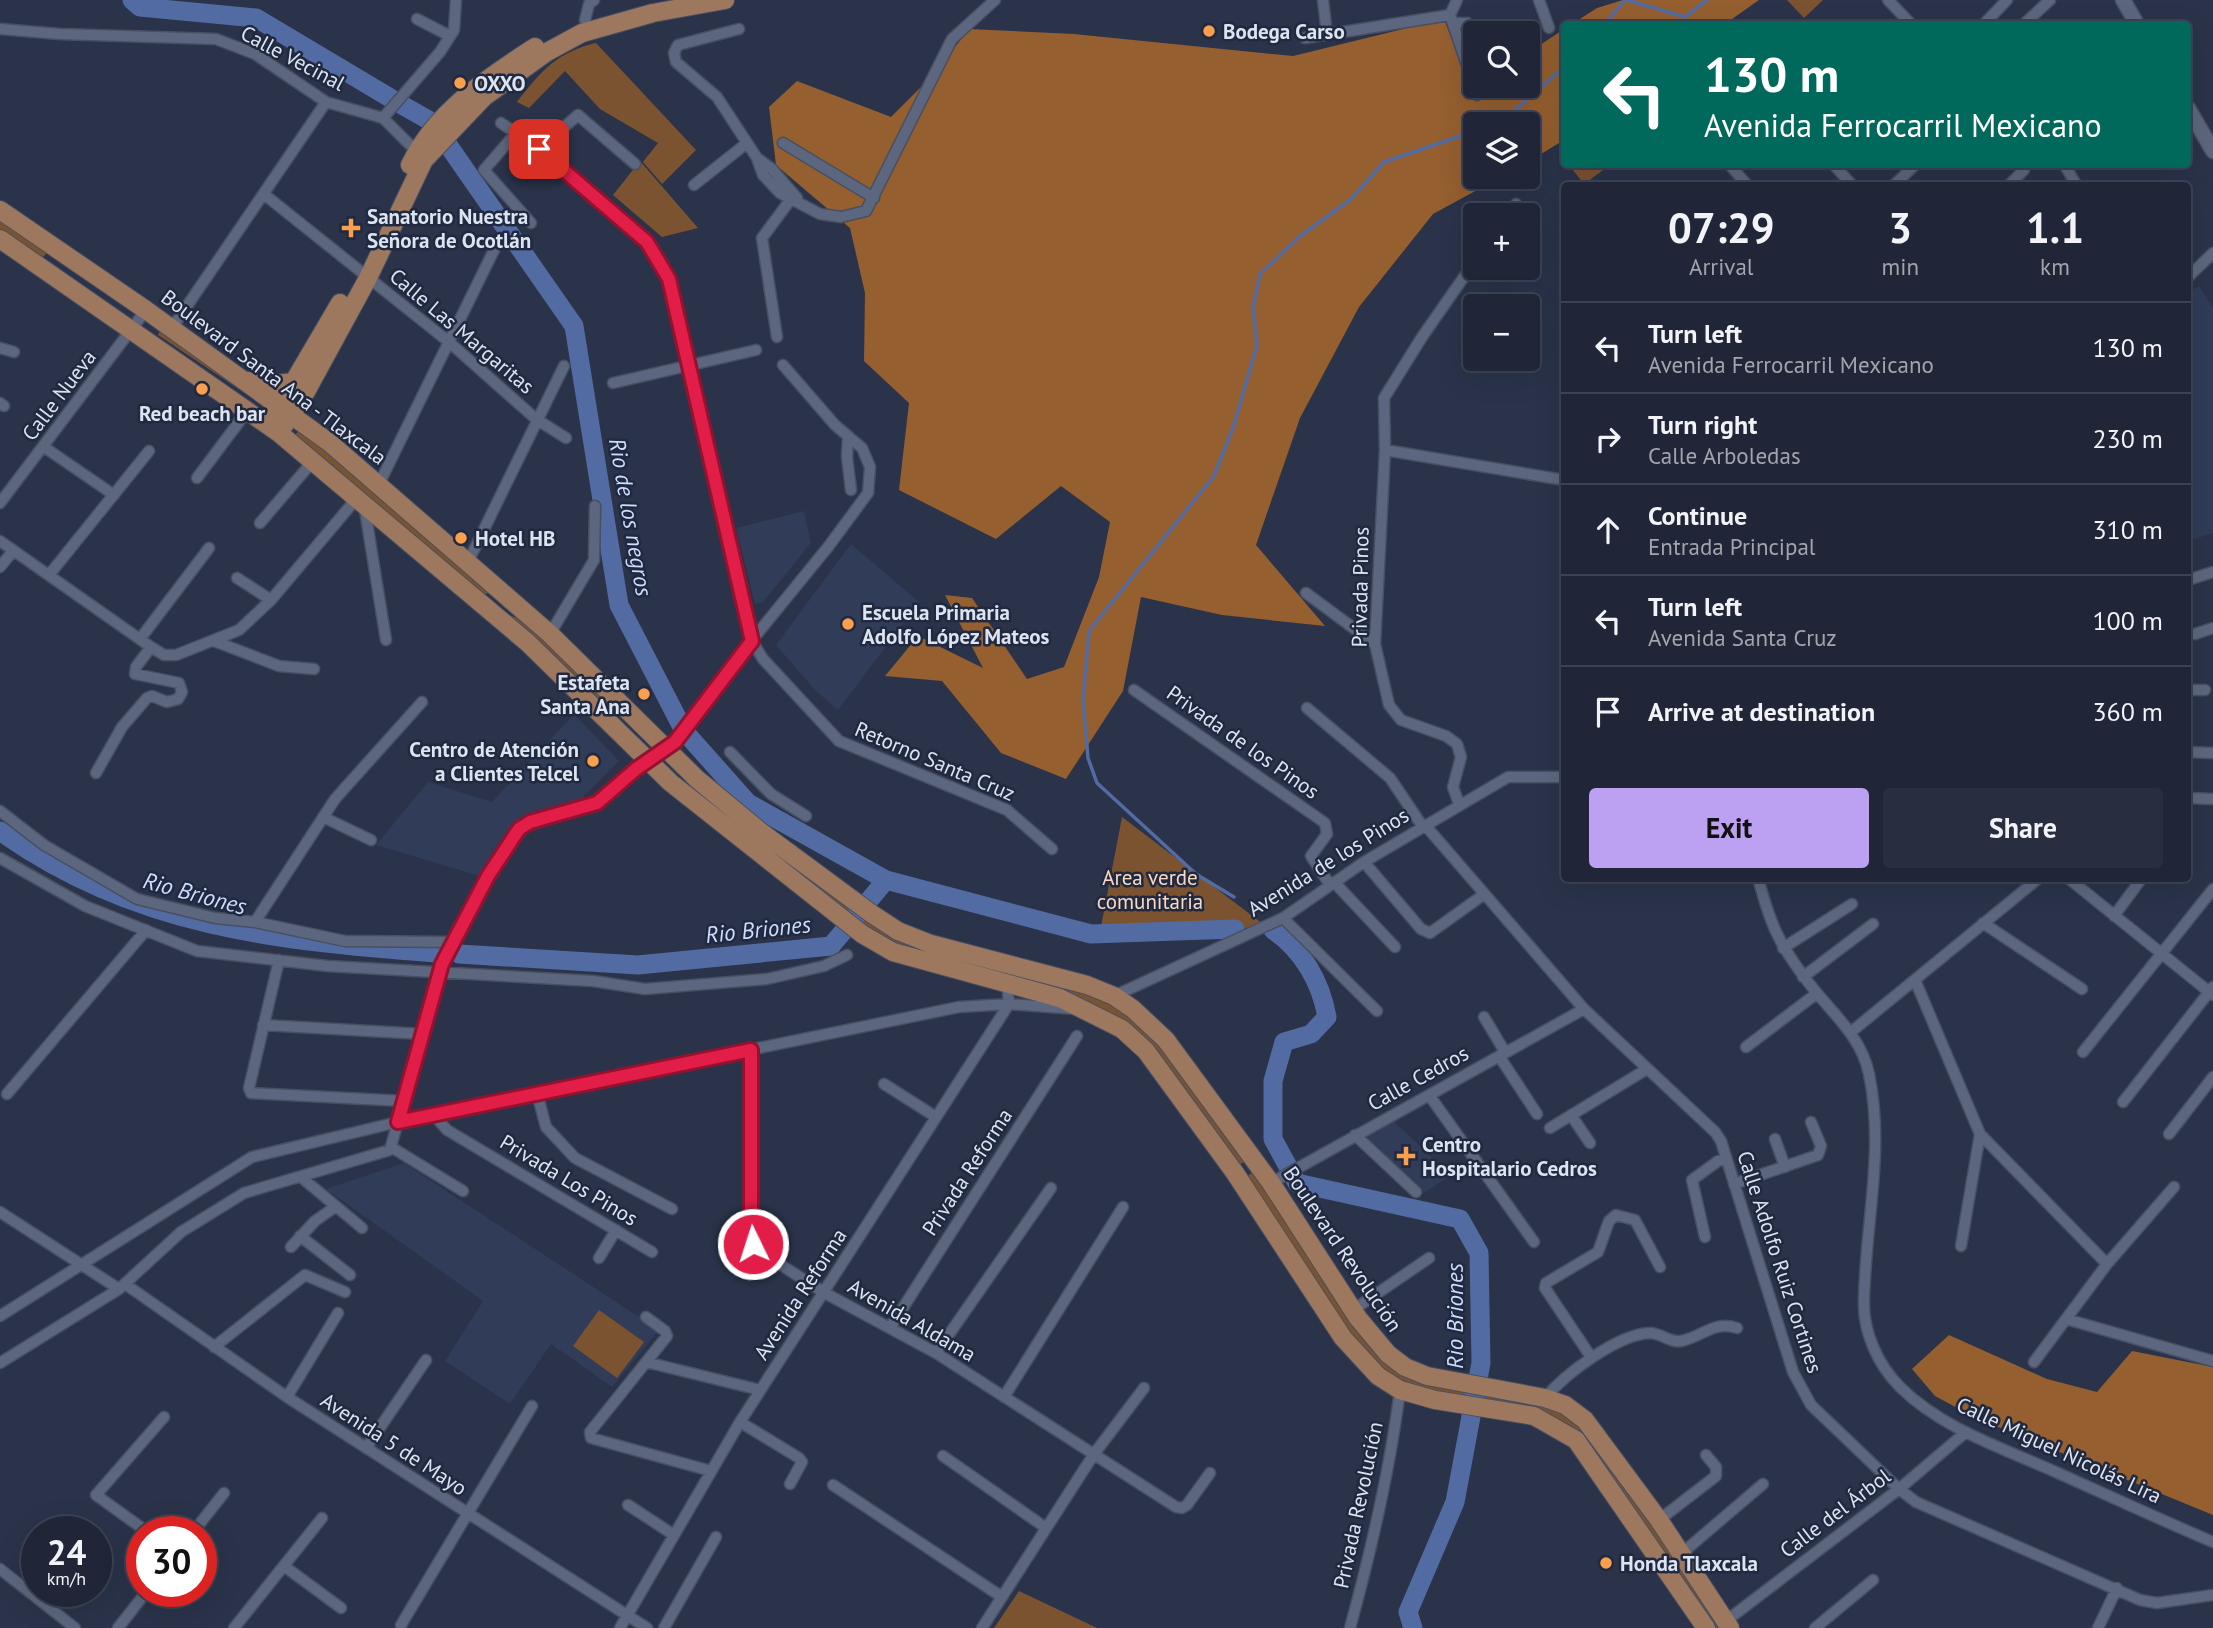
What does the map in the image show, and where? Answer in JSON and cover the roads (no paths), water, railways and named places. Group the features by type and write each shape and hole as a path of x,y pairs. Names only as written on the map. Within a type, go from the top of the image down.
{"main road":[{"path":"274,429 302,386 363,274 420,156 450,122 469,90 535,46 585,20 662,0"},
{"path":"450,122 547,52 582,33 653,13 725,0"},
{"name":"Boulevard Santa Ana - Tlaxcala","path":"0,210 172,328 330,443 672,743 697,779 761,832 888,925"},
{"name":"Boulevard Santa Ana - Tlaxcala","path":"0,239 274,429 528,643 651,759 671,783 831,910 875,942 914,959 1007,982"},
{"path":"55,278 69,257"},
{"path":"246,381 302,386"},
{"path":"302,386 310,415 330,443"},
{"path":"490,612 491,604 499,602 533,620"},
{"path":"750,847 761,832"},
{"path":"785,874 796,858"},
{"name":"Boulevard Revolución","path":"888,925 932,944 1087,985 1114,996 1133,1009 1166,1040 1254,1159 1278,1179 1353,1310 1388,1354 1405,1367 1439,1380 1545,1398 1565,1405 1585,1420 1659,1520 1728,1624"},
{"path":"1007,982 1085,1008 1122,1029 1146,1051 1235,1173 1343,1338 1378,1376 1400,1390 1435,1400 1534,1416 1576,1440 1706,1628"},
{"path":"1235,1173 1254,1159"}],"street":[{"path":"420,156 383,118 454,30 456,0"},
{"path":"585,20 589,4 594,0"},
{"path":"739,29 678,45 674,53 677,62 717,97 757,158 795,199 820,214 841,217 866,211 952,39 995,0"},
{"path":"1323,0 1327,34"},
{"path":"1457,0 1452,19 1463,52"},
{"path":"1539,0 1549,28"},
{"path":"1888,0 1909,21"},
{"path":"1986,21 2007,0"},
{"path":"2027,21 2050,0"},
{"path":"2123,0 2135,21"},
{"path":"417,19 450,36"},
{"path":"1305,38 1452,19 1463,22"},
{"name":"Calle Vecinal","path":"0,29 60,34 216,39 255,54 326,102 383,118"},
{"path":"172,328 326,102"},
{"path":"2191,113 2213,151"},
{"path":"539,149 578,115 635,164"},
{"path":"500,123 539,149 647,242 669,279 752,641"},
{"path":"516,133 484,170 531,223"},
{"path":"694,186 747,143"},
{"path":"783,143 874,198"},
{"path":"1732,168 1745,182"},
{"path":"1837,168 1849,182"},
{"path":"1897,182 1912,168"},
{"path":"2012,182 2024,170"},
{"name":"Calle Las Margaritas","path":"265,195 449,342 536,419 566,438"},
{"path":"777,337 762,238 795,199"},
{"path":"379,484 496,246"},
{"path":"2191,275 2213,253"},
{"name":"Privada Pinos","path":"1459,804 1453,787 1461,757 1457,744 1446,736 1401,720 1389,705 1375,644 1385,450 1384,398 1463,278"},
{"name":"Calle Nueva","path":"0,503 146,310"},
{"path":"0,348 14,352"},
{"path":"613,383 756,350"},
{"path":"0,1363 122,1287 181,1232 244,1193 390,1150 440,972 452,942 519,829 530,822 597,803 672,743 868,493 870,467 862,448 783,365"},
{"path":"468,562 564,366"},
{"path":"197,478 247,410"},
{"path":"848,436 846,457 851,490"},
{"path":"44,447 114,495"},
{"path":"1385,450 1561,479"},
{"path":"49,575 149,451"},
{"path":"260,523 313,461"},
{"path":"0,541 151,647 164,655 176,655 239,630 271,600 361,501"},
{"path":"361,501 386,640"},
{"path":"550,634 594,560 595,506"},
{"path":"140,639 209,548"},
{"path":"0,567 13,551"},
{"path":"2191,579 2213,572"},
{"path":"237,578 271,600"},
{"path":"1306,593 1375,644"},
{"path":"2195,634 2213,628"},
{"path":"214,641 279,666 314,669"},
{"name":"Retorno Santa Cruz","path":"752,641 763,659 831,736 1007,810 1052,849"},
{"path":"96,774 121,727 147,698 152,696 167,702 178,699 182,692 179,683 135,674 135,667 151,647"},
{"name":"Privada de los Pinos","path":"1134,690 1325,822 1327,834 1311,856 1332,884"},
{"path":"2191,690 2205,690"},
{"path":"256,922 334,799 422,702"},
{"name":"Calle Adolfo Ruiz Cortines","path":"1307,708 1390,778 1424,826 1584,1009 1715,1132 1802,1391 1811,1405 1899,1489 1932,1511 2118,1588 2140,1600 2157,1604 2213,1595"},
{"path":"730,752 771,794 806,816"},
{"path":"2191,752 2213,753"},
{"name":"Avenida de los Pinos","path":"1114,996 1283,918 1364,862 1508,777 1561,777"},
{"path":"2191,799 2213,799"},
{"path":"0,811 44,845 137,899 215,918 256,922 345,941 452,942"},
{"path":"323,817 371,840"},
{"path":"0,858 85,905 197,951 279,960 593,981 645,989 767,979 824,966 847,955"},
{"path":"1364,862 1421,929 1430,933 1483,895"},
{"name":"Calle Miguel Nicolás Lira","path":"1759,882 1772,929 1783,948 1816,994 1851,1032 1869,1071 1875,1109 1877,1155 1863,1304 1871,1343 1882,1365 1900,1387 1966,1432 2213,1542"},
{"path":"1851,1032 2034,882"},
{"path":"2073,882 2212,991 2123,1102"},
{"path":"2114,916 2139,882"},
{"path":"1332,884 1395,947"},
{"path":"2083,1052 2213,889"},
{"path":"1783,948 1852,904"},
{"path":"1283,918 1377,1011"},
{"path":"1803,977 1872,923"},
{"path":"1983,923 2082,989"},
{"path":"7,1094 145,930"},
{"path":"279,960 248,1088 251,1093 404,1101"},
{"path":"1915,980 1980,1134 2107,1264"},
{"path":"1007,982 1009,1004"},
{"path":"1746,1047 1816,994"},
{"path":"0,1315 252,1157 398,1122 959,1007 1009,1004 1085,1008"},
{"name":"Avenida Reforma","path":"620,1628 740,1422 1009,1004"},
{"name":"Calle Cedros","path":"1278,1179 1584,1009"},
{"path":"1484,1017 1537,1114"},
{"path":"263,1025 423,1034"},
{"name":"Privada Reforma","path":"890,1328 1077,1036"},
{"name":"Avenida Aldama","path":"751,1050 753,1244 823,1292 936,1353 1182,1508 1210,1473"},
{"path":"1550,1128 1647,1069"},
{"path":"2169,1134 2213,1077"},
{"path":"884,1084 936,1117"},
{"path":"537,1093 546,1127 575,1158 672,1209"},
{"path":"1429,1095 1534,1242"},
{"name":"Privada Los Pinos","path":"434,1115 447,1130 652,1252"},
{"path":"1571,1115 1590,1143"},
{"path":"1734,1184 1822,1151 1811,1122"},
{"path":"1961,1246 1980,1134"},
{"path":"1355,1135 1416,1192"},
{"path":"1775,1139 1785,1167"},
{"path":"391,1147 463,1191"},
{"path":"1705,1237 1692,1180 1718,1161 1726,1159"},
{"path":"301,1177 362,1228"},
{"path":"2034,1362 2107,1264 2174,1187"},
{"path":"936,1353 1051,1188"},
{"path":"1004,1397 1123,1207"},
{"path":"292,1247 315,1220 335,1208"},
{"name":"Avenida 5 de Mayo","path":"0,1212 122,1287 468,1515 647,1628"},
{"path":"1591,1357 1545,1288 1546,1283 1598,1252 1609,1221 1616,1215 1635,1220 1660,1267"},
{"path":"599,1258 615,1230"},
{"path":"300,1236 349,1275"},
{"path":"1353,1310 1429,1258"},
{"path":"214,1347 298,1278 312,1276 345,1292"},
{"path":"288,1397 338,1313"},
{"path":"646,1317 665,1331 667,1336 590,1432 591,1438 711,1471"},
{"path":"2066,1319 2213,1361"},
{"path":"1545,1398 1570,1372 1591,1357 1645,1333 1681,1341 1722,1324 1737,1328"},
{"path":"366,1448 426,1360"},
{"path":"646,1362 760,1390"},
{"path":"982,1628 1094,1454 1144,1388"},
{"name":"Privada Revolución","path":"1350,1628 1392,1447 1400,1390"},
{"path":"401,1625 532,1406"},
{"path":"126,1517 96,1495 164,1417"},
{"path":"740,1422 799,1458 802,1462 790,1484"},
{"name":"Calle del Árbol","path":"1728,1624 1899,1489 1966,1432"},
{"path":"1659,1520 1716,1476 1716,1467 1706,1455"},
{"path":"943,1456 1046,1528"},
{"path":"1681,1554 1763,1484"},
{"path":"833,1485 1004,1594"},
{"path":"206,1516 224,1493"},
{"path":"628,1505 674,1535"},
{"path":"234,1628 322,1518"},
{"path":"664,1628 716,1537"},
{"path":"284,1566 341,1608"},
{"path":"0,1569 75,1628"},
{"path":"1815,1628 1873,1580"},
{"path":"2098,1628 2118,1588"},
{"path":"118,1628 134,1607"}],"waterway":[{"name":"Rio de los negros","path":"132,0 140,7 256,18 392,99"},
{"path":"1608,21 1625,0"},
{"path":"1627,0 1685,17 1707,0"},
{"path":"1513,112 1561,70"},
{"name":"Rio de los negros","path":"402,105 432,122 574,326 619,605 684,731 748,803 886,880"},
{"path":"1234,897 1196,874 1097,783 1088,758 1083,700 1089,631 1214,476 1234,425 1257,345 1253,308 1260,274 1299,237 1351,199 1384,162 1463,135"},
{"name":"Rio Briones","path":"0,831 51,863 102,889 155,909 264,934 436,953"},
{"name":"Rio Briones","path":"459,954 638,965 831,946 886,880 1091,934 1235,929"},
{"name":"Rio Briones","path":"1273,930 1293,947 1309,968 1327,1017 1311,1034 1284,1042 1273,1081 1273,1139 1297,1183 1460,1219 1479,1253 1481,1363 1455,1502 1408,1612 1413,1628"}],"place":[{"name":"Bodega Carso","path":"1209,31"},
{"name":"OXXO","path":"460,83"},
{"name":"Sanatorio Nuestra Señora de Ocotlán","path":"351,228"},
{"name":"Red beach bar","path":"202,389"},
{"name":"Hotel HB","path":"461,538"},
{"name":"Escuela Primaria Adolfo López Mateos","path":"848,624"},
{"name":"Estafeta Santa Ana","path":"644,694"},
{"name":"Centro de Atención a Clientes Telcel","path":"593,761"},
{"name":"Centro Hospitalario Cedros","path":"1406,1156"},
{"name":"Honda Tlaxcala","path":"1606,1563"}],"park label":[{"name":"Area verde comunitaria","path":"1150,889"}]}
